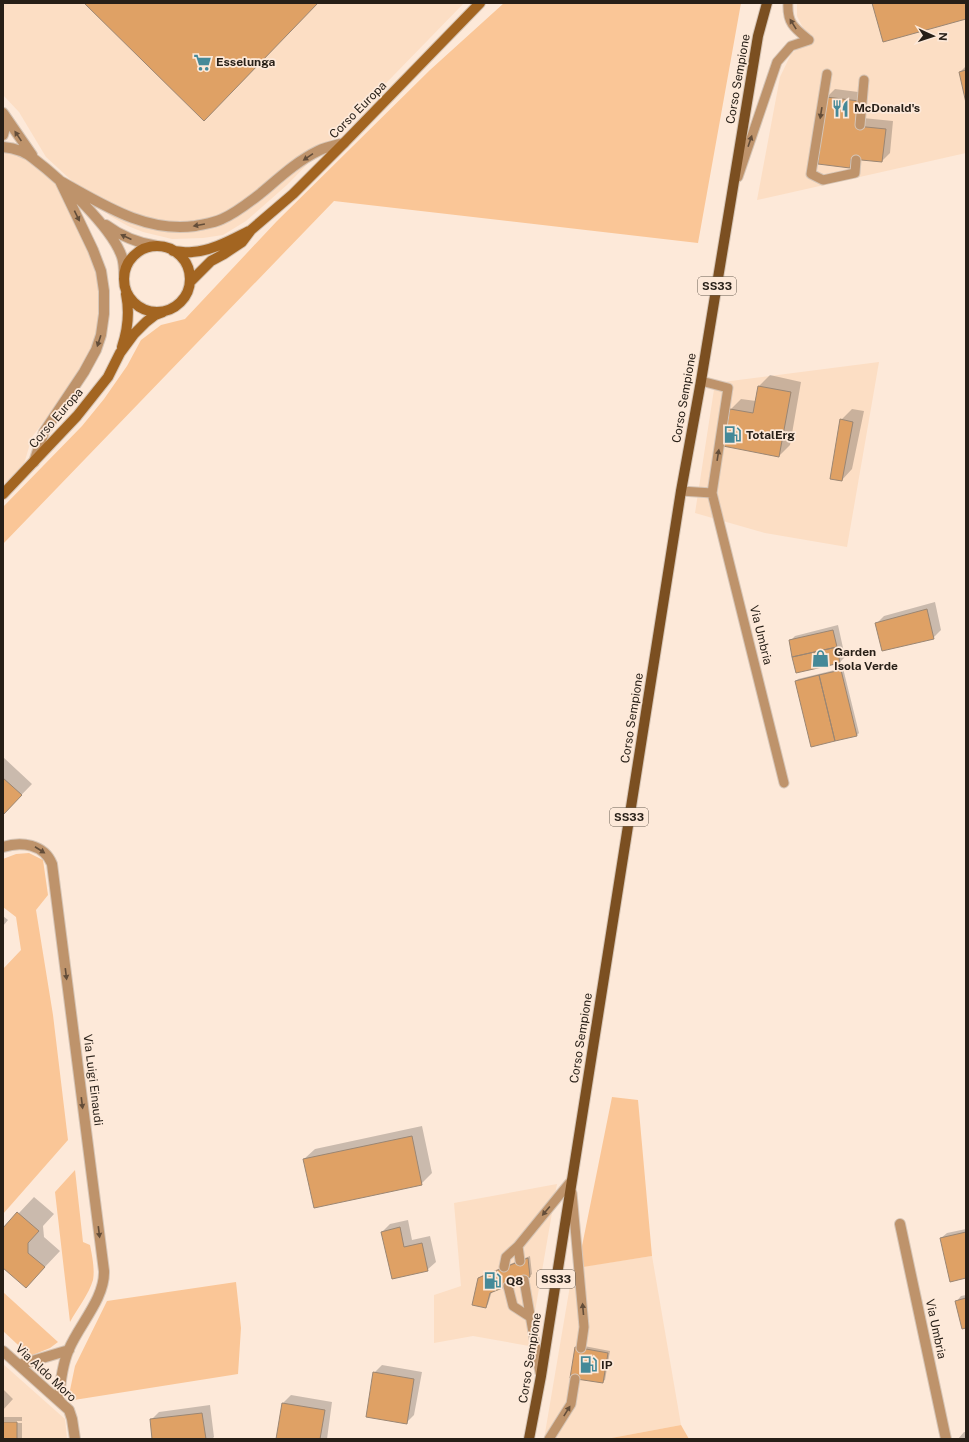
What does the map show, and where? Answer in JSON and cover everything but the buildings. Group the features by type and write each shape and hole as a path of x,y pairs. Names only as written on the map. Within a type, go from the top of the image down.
{"main road":[{"name":"Corso Europa","path":"190,282 211,261 242,242 251,230 293,194 480,3"},
{"path":"758,36 760,3"},
{"name":"Corso Sempione","path":"529,1439 541,1376 681,491 733,192 758,36 766,3"},
{"name":"Corso Europa","path":"173,250 198,252 223,244 251,230"},
{"path":"157,246 166,247 173,250 188,267 190,282 188,290 178,305 171,309 163,312 144,310 136,305 126,290 124,275 126,267 135,254 142,250 157,246"},
{"name":"Corso Europa","path":"120,353 129,316 126,290"},
{"name":"Corso Europa","path":"3,494 77,416 108,377 120,353 134,334 155,315 163,312"}],"street":[{"path":"3,113 6,124 3,135"},
{"path":"3,113 34,158 60,181 98,220 112,238 122,256 124,275"},
{"path":"60,181 103,205 133,218 152,224 170,227 188,227 221,220 235,212 319,150 344,143"},
{"path":"3,147 22,152 34,158"},
{"path":"34,463 44,432 84,372 96,350 101,335 104,314 104,291 101,271 93,250 60,181"},
{"path":"98,220 125,237 137,242 157,246"},
{"name":"Via Luigi Einaudi","path":"3,847 12,844 33,845 49,856 52,864 104,1278 100,1294 69,1350 61,1379 58,1401"},
{"name":"Via Umbria","path":"900,1224 946,1439"},
{"path":"19,1365 69,1350"},
{"name":"Via Aldo Moro","path":"3,1351 69,1410 75,1439"}],"lane":[{"path":"733,192 777,62 791,46 809,40 794,28 787,15 788,3"},
{"path":"827,74 811,174 823,180 855,173 856,160"},
{"path":"860,125 864,80"},
{"path":"681,491 712,493 728,388 701,381"},
{"name":"Via Umbria","path":"712,493 784,783"},
{"path":"504,1267 506,1257 518,1246 571,1181"},
{"path":"571,1181 584,1327 581,1348"},
{"path":"518,1246 520,1261"},
{"path":"524,1280 541,1376"},
{"path":"508,1286 513,1306 530,1317"},
{"path":"549,1439 571,1404 575,1379"}],"shaded area":[{"path":"3,3 464,3 287,185 246,221 223,235 203,238 172,239 143,232 110,216 46,157 19,112 3,95"},
{"path":"504,3 741,3 698,243 334,201 3,544 3,507 82,426 104,399 127,366 141,340 161,325 185,319 277,221 430,70"},
{"path":"797,3 966,3 966,153 757,200 780,77 791,54 809,40 797,16"},
{"path":"3,149 22,153 59,183 92,250 101,291 99,334 89,359 73,383 32,437 24,464 3,485"},
{"path":"879,362 847,547 765,533 695,513 715,383"},
{"path":"29,853 43,860 48,895 36,910 53,1015 68,1140 3,1214 3,969 21,950 16,917 3,907 3,859 16,854"},
{"path":"612,1097 638,1100 652,1256 583,1267 581,1251"},
{"path":"75,1170 83,1242 90,1245 94,1276 89,1291 70,1322 55,1192"},
{"path":"557,1184 529,1346 473,1336 434,1343 434,1295 461,1286 454,1203"},
{"path":"652,1256 681,1425 606,1439 544,1439 573,1268"},
{"path":"236,1282 241,1328 238,1374 74,1400 69,1395 75,1366 107,1301"},
{"path":"3,1292 58,1342 50,1348 30,1356 3,1331"},
{"path":"3,1364 65,1419 67,1439 3,1439"},
{"path":"681,1425 689,1439 606,1439"}],"place":[{"name":"Esselunga","path":"203,62"},
{"name":"McDonald's","path":"841,108"},
{"name":"TotalErg","path":"733,435"},
{"name":"Garden Isola Verde","path":"821,659"},
{"name":"Q8","path":"493,1281"},
{"name":"IP","path":"588,1365"}]}
